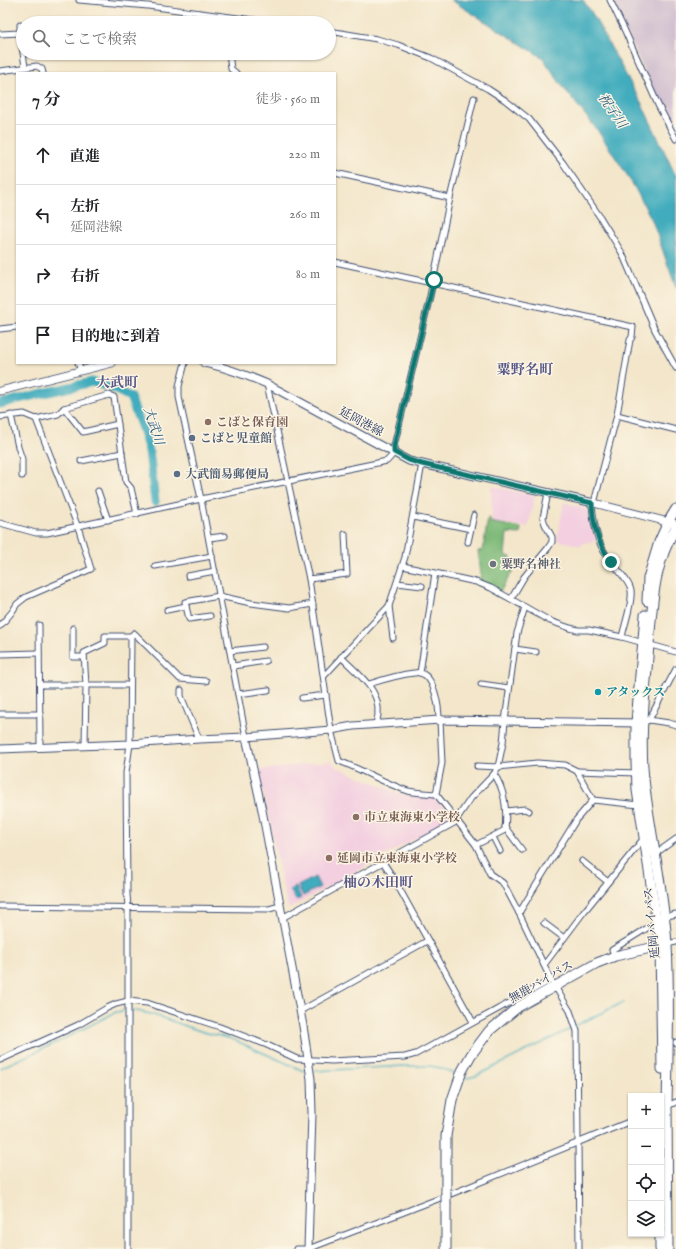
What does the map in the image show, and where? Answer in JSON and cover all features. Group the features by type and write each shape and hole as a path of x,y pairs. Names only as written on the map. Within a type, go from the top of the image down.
{"highway":[{"name":"延岡バイパス","path":"668,1249 668,944 656,923 644,838 637,773 642,722 648,578 659,542 672,523 676,509"},
{"name":"延岡バイパス","path":"646,644 653,592 658,571 668,541 676,527"},
{"name":"延岡バイパス","path":"642,722 644,778 668,944 669,994 674,1041 662,1165"},
{"name":"無鹿バイパス","path":"446,1249 446,1136 452,1100 462,1071 471,1055 489,1032 518,1007 553,983 615,956 668,944"},
{"path":"660,1237 660,1249"}],"street":[{"path":"79,0 134,4 230,16"},
{"path":"610,0 658,105 676,139"},
{"path":"336,32 398,44 431,58 488,89 529,119 563,163 615,241 625,259 655,330 676,368"},
{"path":"0,34 16,33"},
{"path":"24,60 25,67"},
{"path":"230,60 231,69 235,72"},
{"path":"0,71 37,66 42,68 43,72"},
{"path":"0,523 36,533 47,533 201,499 387,461 394,452 394,446 433,283 450,198 474,98"},
{"path":"336,172 450,198"},
{"path":"336,262 633,327 617,415 593,503 593,513 599,542 604,552 626,580 631,591 622,637"},
{"path":"0,329 16,327"},
{"path":"0,390 80,366 101,364"},
{"path":"186,364 179,386 179,396 201,499 246,737 262,810 312,1079 308,1249"},
{"name":"延岡港線","path":"210,364 217,365 267,384 409,460 672,523"},
{"path":"267,384 310,579 331,730 340,761 360,769 372,777 410,791 436,794 476,845 490,874 503,883 553,983 570,1012 574,1023 576,1030 579,1249"},
{"path":"0,417 24,414 36,419 58,414 64,408 109,395 114,397 126,482 131,488 137,514"},
{"path":"64,408 83,432 118,424"},
{"path":"11,415 22,459 22,476"},
{"path":"617,415 676,430"},
{"path":"0,626 17,604 26,597 91,569 78,526 36,419"},
{"path":"81,461 122,453"},
{"path":"324,676 389,606 404,566 422,464"},
{"path":"98,491 108,520"},
{"path":"511,599 524,577 552,542 552,537 543,518 548,493"},
{"path":"468,542 474,515"},
{"path":"413,517 471,529"},
{"path":"310,579 347,574 345,534"},
{"path":"208,538 226,536"},
{"path":"155,566 212,556"},
{"path":"404,566 476,582 491,588 550,621 570,628 589,630 622,637 676,652"},
{"path":"188,576 215,571"},
{"path":"420,673 435,573"},
{"path":"397,583 422,586"},
{"path":"210,616 189,619 185,602 219,596 289,608 313,604"},
{"path":"167,610 186,606"},
{"path":"389,606 393,638"},
{"path":"282,918 454,823 471,798 494,774 498,767 503,743 517,632 525,607"},
{"path":"39,625 40,747"},
{"path":"73,628 73,657 84,657"},
{"path":"85,746 86,685 84,653 105,643 105,636 130,636 134,633 180,679 206,681"},
{"path":"128,1249 128,907 126,894 126,773 130,744 130,636"},
{"path":"230,651 263,647"},
{"path":"515,649 536,652"},
{"path":"0,654 39,653"},
{"path":"341,657 373,689 377,700 378,712 376,724"},
{"path":"233,666 266,661"},
{"path":"642,722 676,668"},
{"path":"369,684 392,676 420,673 432,685 438,703 442,763 436,794"},
{"path":"481,684 509,688"},
{"path":"40,685 130,685"},
{"path":"181,690 181,696 199,739"},
{"path":"238,694 268,690"},
{"path":"302,698 326,695"},
{"path":"0,714 40,714"},
{"path":"0,748 130,744 246,737 331,730 353,726 439,720 642,722 669,723 676,725"},
{"path":"477,766 498,767 537,763 565,765 577,771 637,773"},
{"path":"577,771 593,800"},
{"path":"476,845 505,830 506,811 499,781 494,774"},
{"path":"593,800 640,804"},
{"path":"519,913 576,820 593,800"},
{"path":"506,811 525,809 529,811"},
{"path":"505,827 522,850"},
{"path":"493,837 500,851"},
{"path":"544,965 644,838"},
{"path":"655,854 676,840"},
{"path":"582,861 608,882"},
{"path":"383,862 394,879 473,1022"},
{"path":"0,906 269,909 280,906"},
{"path":"615,956 612,950 665,916 676,914"},
{"path":"544,923 564,938"},
{"path":"300,1011 427,941"},
{"path":"0,1060 78,1025 107,1008 128,1001 147,1003 220,1026 261,1042 297,1059 332,1061 405,1057 416,1054 473,1022 553,983"},
{"path":"296,1249 308,1249 456,1192 628,1122"}],"shaded area":[{"path":"612,0 676,0 676,134 654,92"},
{"path":"491,486 535,496 528,527 492,522"},
{"path":"564,502 590,511 596,541 583,543 582,546 557,540"},
{"name":"延岡市立東海東小学校","path":"331,761 336,767 404,795 435,796 448,814 448,820 289,909 285,897 259,770"}],"green space":[{"path":"488,518 490,518 490,522 521,528 520,534 507,533 505,555 511,557 509,563 515,567 500,592 479,582 481,574 478,551 483,550"}],"water":[{"name":"祝子川","path":"451,0 583,0 592,13 642,104 676,176 676,288 652,220 631,181 598,131 562,86 543,58"},
{"path":"315,877 320,887 303,896 298,886"},
{"path":"296,887 301,898 296,900 290,890"}],"waterway":[{"name":"大武川","path":"0,404 92,382 114,389 130,397 149,451 155,502"},
{"path":"577,1025 624,1002"},
{"path":"132,1010 151,1014 203,1032 232,1039 304,1071"},
{"path":"0,1068 60,1041 116,1012 123,1011"},
{"path":"464,1077 467,1078 476,1076 574,1027"},
{"path":"315,1071 430,1066 441,1068 458,1075"}],"place":[{"name":"こばと保育園","path":"208,422"},
{"name":"こばと児童館","path":"192,438"},
{"name":"大武簡易郵便局","path":"177,474"},
{"name":"粟野名神社","path":"493,564"},
{"name":"アタックス","path":"598,692"},
{"name":"市立東海東小学校","path":"356,817"},
{"name":"延岡市立東海東小学校","path":"329,858"}],"district":[{"name":"粟野名町","path":"525,370"},
{"name":"大武町","path":"117,383"},
{"name":"柚の木田町","path":"378,883"}],"route":[{"path":"434,280 394,446 394,452 409,460 422,464 592,503 599,542 611,562"}]}
